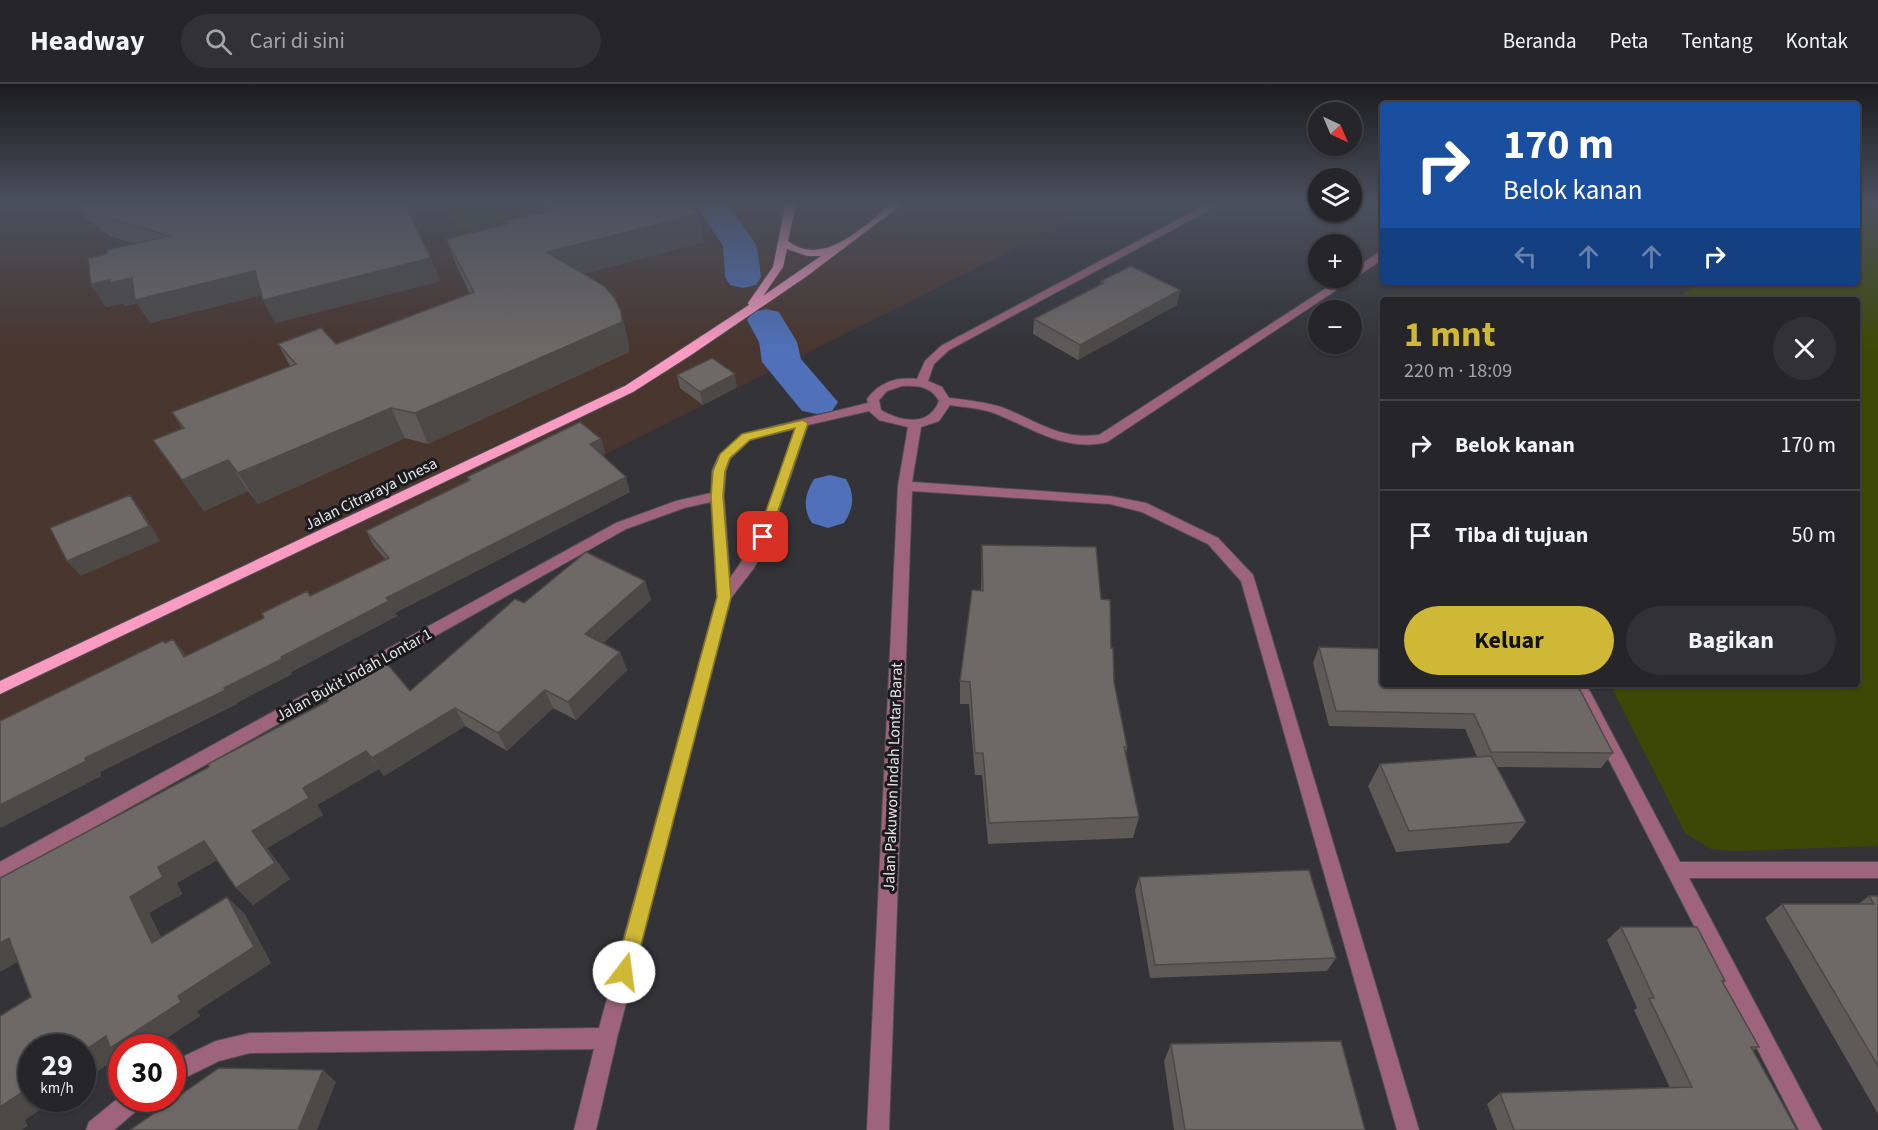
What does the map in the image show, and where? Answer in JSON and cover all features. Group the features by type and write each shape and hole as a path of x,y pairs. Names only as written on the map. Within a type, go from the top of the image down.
{"main road":[{"path":"746,313 774,273 780,251"},
{"path":"799,251 807,253 833,251"},
{"name":"Jalan Citraraya Unesa","path":"0,688 629,389 667,368 839,251"}],"street":[{"path":"921,382 929,363 945,348 1127,251"},
{"path":"1362,268 1380,256"},
{"path":"945,400 995,410 1060,438 1082,443 1102,440 1332,288"},
{"path":"921,382 938,389 945,400 944,408 938,416 915,424 902,424 886,420 875,412 872,406 876,393 891,384 921,382"},
{"path":"585,1130 607,1038 724,597 717,496 719,471 724,457 746,437 872,406"},
{"path":"724,597 749,564 763,537 803,423"},
{"name":"Jalan Pakuwon Indah Lontar Barat","path":"878,1130 905,486 915,424"},
{"path":"905,486 1110,500 1146,508 1213,541 1248,579 1408,1130"},
{"name":"Jalan Bukit Indah Lontar 1","path":"0,872 621,526 681,504 717,496"},
{"path":"1580,687 1811,1130"},
{"path":"1676,870 1878,870"},
{"path":"186,1067 216,1052 250,1042 607,1038"},
{"path":"98,1130 118,1112"}],"shaded area":[{"path":"0,251 1011,251 0,758"}],"green space":[{"path":"1860,251 1878,251 1878,846 1736,851 1711,849 1685,833 1612,687 1860,687 1860,297 1680,297 1696,285 1860,285"}],"building":[{"path":"107,251 427,251 431,258 263,300 255,271 135,300 132,278 91,284 88,258 107,254"},
{"path":"452,251 552,251 547,252 604,286 614,297 621,311 622,322 415,413 391,408 238,473 228,460 182,480 153,440 184,428 172,412 296,364 278,344 321,328 336,344 474,292"},
{"path":"1131,266 1180,290 1080,345 1034,319 1104,283 1101,281"},
{"path":"712,358 735,374 700,392 677,375"},
{"path":"580,422 601,439 590,444 626,477 386,598 389,601 224,688 226,690 85,758 86,761 0,805 0,721 163,641 165,643 173,639 184,657 264,618 262,613 307,591 310,596 389,558 366,531 470,480 467,477"},
{"path":"130,495 149,526 67,561 50,528"},
{"path":"982,545 1096,547 1101,599 1110,600 1114,682 1127,747 1124,747 1139,817 989,823 983,753 975,753 970,682 960,681 972,590 983,591"},
{"path":"586,552 645,581 585,634 620,652 568,702 545,690 498,733 455,708 372,758 366,751 303,788 309,798 252,831 275,863 236,888 204,841 158,867 163,877 130,897 152,943 227,897 254,947 178,996 181,1002 132,1034 108,1034 108,1042 106,1036 96,1043 96,1034 18,1034 18,1095 0,1107 0,1016 31,997 9,938 0,943 0,878 328,701 323,694 384,660 410,691 515,599 524,603"},
{"path":"1319,647 1380,649 1380,687 1579,688 1613,753 1491,752 1474,714 1336,711"},
{"path":"1491,756 1526,822 1409,831 1380,764"},
{"path":"1309,870 1336,958 1155,965 1139,877"},
{"path":"1869,896 1878,896 1878,1066 1782,904 1874,904"},
{"path":"1621,927 1697,927 1725,981 1722,981 1759,1047 1751,1047 1797,1130 1514,1130 1500,1093 1692,1087 1649,998 1654,998"},
{"path":"1341,1041 1365,1130 1185,1130 1171,1044"},
{"path":"219,1068 323,1070 298,1130 130,1130 156,1112 186,1112 186,1091"}],"waterway":[{"path":"740,251 743,277"},
{"path":"766,320 778,342 782,362 817,402"},
{"path":"828,512 830,490"}],"route":[{"path":"624,972 724,597 717,496 719,471 724,457 746,437 803,423 763,537"}]}
